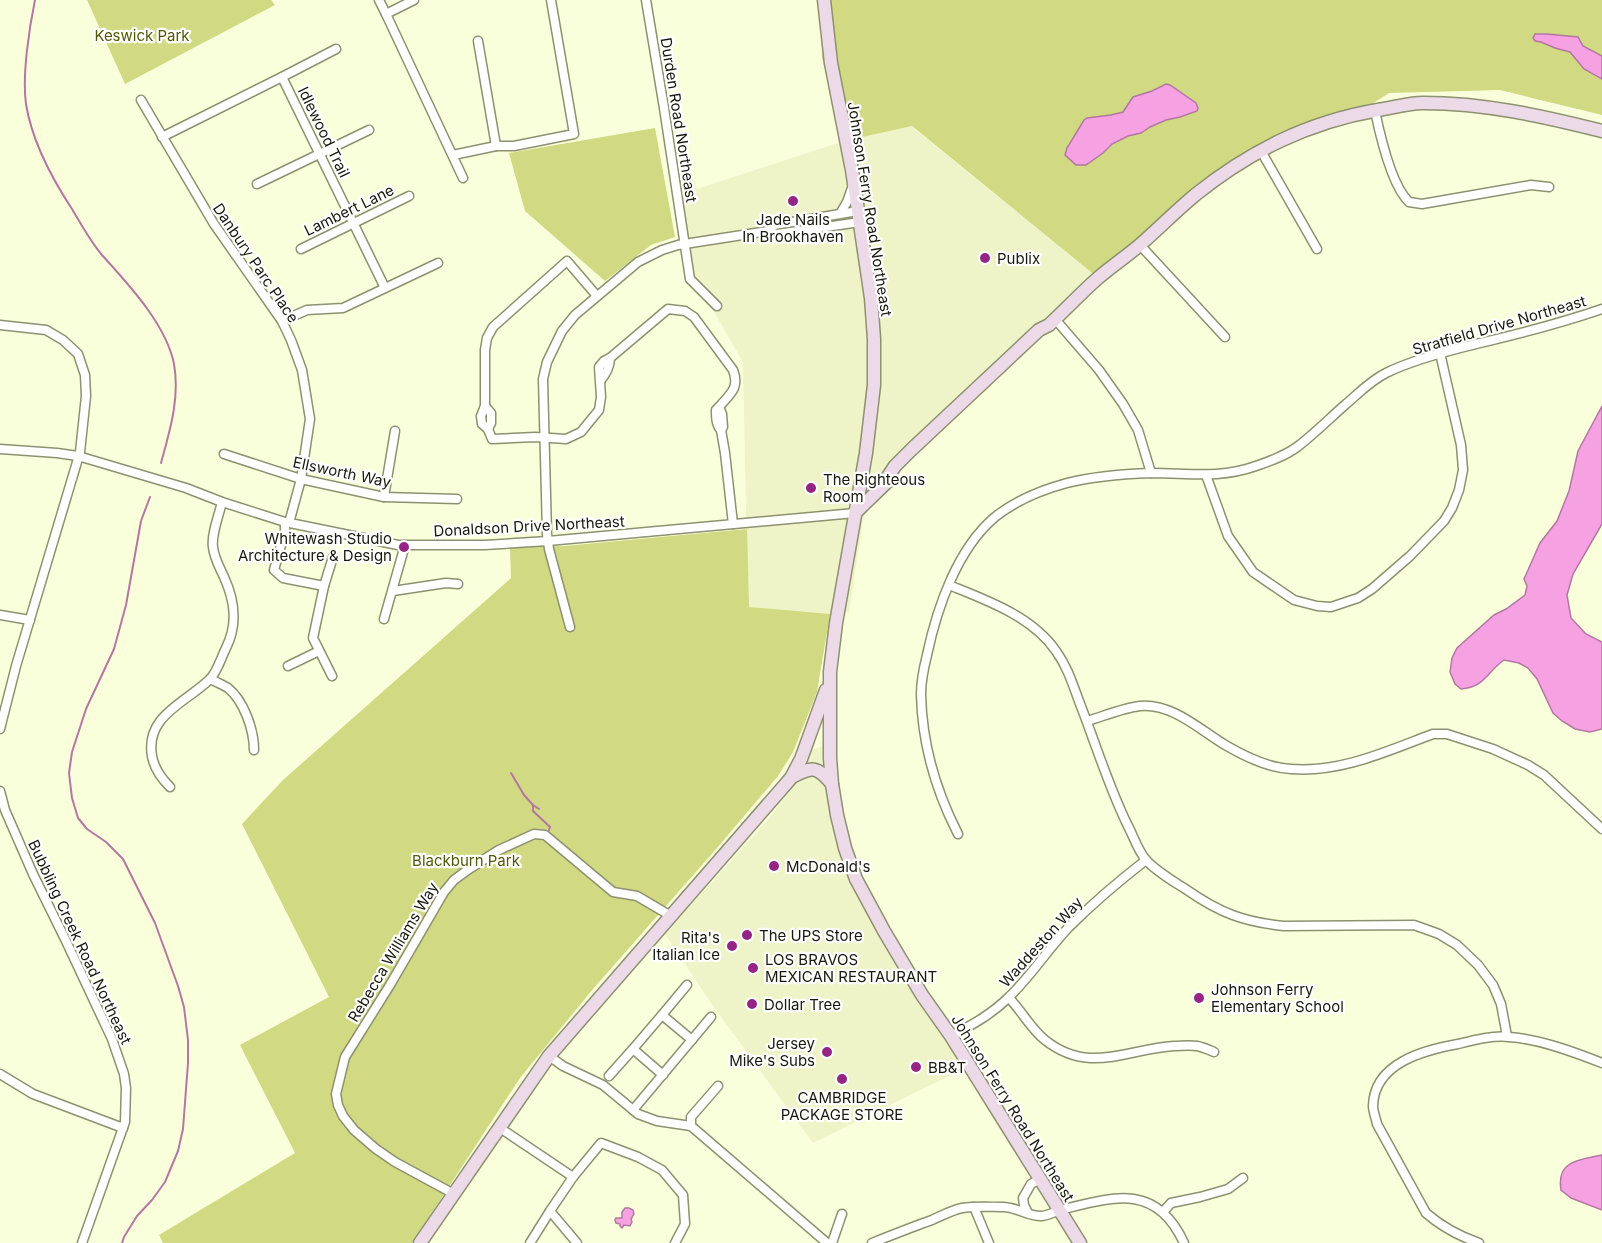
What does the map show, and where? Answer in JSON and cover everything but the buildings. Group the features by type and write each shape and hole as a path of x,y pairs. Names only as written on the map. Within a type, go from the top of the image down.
{"main road":[{"name":"Johnson Ferry Road Northeast","path":"824,0 831,63 859,216 871,298 874,339 874,385 866,453 836,623 830,672 830,758 837,815 856,879 884,931 922,995 951,1036 1080,1243"},
{"path":"855,513 938,432 1044,336 1052,322 1099,278 1218,177 1296,133 1343,117 1421,103 1488,107 1543,116 1602,131"},
{"path":"420,1243 549,1056 791,778 801,759 823,702 830,672"},
{"path":"811,733 825,746 830,758"},
{"path":"791,778 812,769 821,772 832,784"}],"street":[{"path":"379,0 463,178"},
{"path":"386,14 414,0"},
{"path":"453,155 574,134 551,0"},
{"name":"Durden Road Northeast","path":"646,0 690,279 717,306"},
{"path":"478,41 496,146"},
{"path":"282,76 336,49"},
{"name":"Idlewood Trail","path":"162,137 282,76 385,288"},
{"name":"Danbury Parc Place","path":"141,100 213,224 282,321 291,340 302,370 310,419 301,479 274,570 283,578 324,586"},
{"path":"1375,111 1382,144 1399,191 1407,205 1531,185 1549,187"},
{"path":"257,184 369,130"},
{"path":"1261,151 1317,249"},
{"path":"840,214 847,202 853,182"},
{"name":"Lambert Lane","path":"301,249 409,196"},
{"path":"768,231 774,225 840,214 859,216"},
{"path":"570,627 548,541 543,379 547,362 562,331 575,315 638,262 662,250 685,244 768,231 777,234 859,216"},
{"path":"1140,245 1225,337"},
{"path":"597,297 567,261 493,327 487,338 485,406 481,416 482,424 488,429 492,439 535,437 567,439 581,432 599,410 601,380 610,365 610,358 668,309 684,311 694,318 733,370 736,378 736,387 719,407 721,410 718,427 721,430 725,453 733,524"},
{"path":"282,321 307,310 343,308 438,263"},
{"name":"Stratfield Drive Northeast","path":"958,834 947,812 931,764 923,726 921,692 930,637 949,585 976,538 993,519 1010,506 1067,483 1093,478 1151,473 1206,475 1233,472 1276,458 1296,448 1372,382 1386,373 1440,353 1523,333 1602,309"},
{"path":"1052,322 1099,370 1123,404 1138,430 1151,473"},
{"path":"0,325 46,330 63,340 78,354 85,375 86,396 78,456 16,666 0,729"},
{"path":"1206,475 1228,536 1253,573 1294,600 1317,606 1331,607 1358,598 1410,556 1444,521 1459,490 1463,470 1461,445 1440,353"},
{"path":"384,497 395,431"},
{"name":"Donaldson Drive Northeast","path":"0,449 78,456 287,522 398,545 485,545 548,541 855,513"},
{"name":"Ellsworth Way","path":"224,454 301,479 384,497 457,499"},
{"path":"170,787 159,774 153,761 150,745 153,731 167,713 211,679 233,633 235,620 233,607 213,546 222,502"},
{"path":"384,620 405,545"},
{"path":"332,676 313,638 333,557"},
{"path":"393,591 446,583 458,584"},
{"path":"949,585 1003,607 1024,621 1055,649 1068,669 1113,794 1146,860 1200,900 1232,916 1263,924 1284,926 1414,925 1439,934 1457,945 1478,965 1492,985 1501,1004 1507,1036"},
{"path":"0,615 30,620"},
{"path":"288,666 320,651"},
{"path":"211,679 229,689 238,700 254,737 254,750"},
{"path":"1087,721 1141,706 1155,707 1187,720 1227,746 1262,763 1289,769 1311,770 1350,764 1433,734 1447,734 1493,749 1528,765 1544,775 1602,830"},
{"name":"Bubbling Creek Road Northeast","path":"0,791 5,810 33,874 112,1039 124,1074 126,1112 123,1128 82,1243"},
{"name":"Rebecca Williams Way","path":"454,1194 376,1149 354,1130 343,1116 336,1094 345,1057 444,892 454,880 499,850 534,834 545,835 613,892 637,896 671,916"},
{"name":"Waddeston Way","path":"951,1036 981,1020 1009,998 1052,945 1077,919 1146,860"},
{"path":"609,1076 687,985"},
{"path":"1009,998 1045,1040 1062,1051 1078,1057 1112,1058 1165,1047 1189,1046 1198,1046 1215,1052"},
{"path":"662,1015 692,1040"},
{"path":"633,1110 711,1017"},
{"path":"1479,1243 1452,1233 1425,1213 1377,1124 1373,1109 1374,1093 1379,1082 1396,1064 1413,1056 1450,1045 1507,1036 1572,1051 1602,1063"},
{"path":"633,1049 663,1075"},
{"path":"549,1056 563,1066 603,1085 638,1114 657,1121 691,1126 827,1243"},
{"path":"0,1074 33,1094 123,1128"},
{"path":"691,1126 691,1116 718,1086"},
{"path":"500,1128 573,1177"},
{"path":"530,1243 573,1177 602,1143 638,1157 662,1170 683,1195 685,1224 675,1243"},
{"path":"1163,1212 1171,1203 1228,1190 1243,1178"},
{"path":"1007,1207 1023,1198 1031,1184 1040,1179"},
{"path":"872,1243 961,1208 1007,1207 1041,1216 1120,1197 1142,1201 1163,1212 1174,1224 1184,1243"},
{"path":"1023,1198 1028,1213"},
{"path":"974,1207 988,1243"},
{"path":"550,1210 577,1243"},
{"path":"832,1243 842,1214"}],"shaded area":[{"path":"1535,34 1578,37 1583,46 1602,56 1602,79 1584,69 1570,52 1535,41 1533,38"},
{"path":"1166,84 1196,103 1197,111 1166,120 1141,133 1128,136 1112,144 1086,165 1076,165 1065,155 1084,120 1123,112 1133,97"},
{"path":"911,126 1097,277 914,449 864,515 849,612 830,614 748,607 743,362 710,305 693,287 676,129 697,189 844,141"},
{"path":"1602,406 1602,524 1573,574 1567,595 1571,618 1586,634 1602,642 1602,729 1590,732 1575,729 1553,713 1537,679 1528,668 1519,663 1504,660 1480,682 1469,688 1461,689 1455,684 1450,672 1452,658 1457,648 1494,615 1525,595 1527,586 1524,579 1540,543 1557,521 1569,491 1578,451"},
{"path":"832,743 835,778 862,881 914,976 971,1065 813,1143 711,1003 665,934 767,821 795,784 812,750"},
{"path":"1602,1155 1602,1210 1571,1198 1561,1190 1560,1180 1562,1173 1571,1163"},
{"path":"625,1208 633,1210 634,1214 630,1226 624,1225 622,1228 615,1220 622,1218"}],"green space":[{"name":"Keswick Park","path":"87,0 271,0 275,5 125,84"},
{"path":"821,0 1602,0 1602,115 1500,90 1389,93 1361,111 1272,143 1097,277 912,126 844,141 822,58"},
{"path":"655,128 675,237 651,245 605,281 525,211 509,153"},
{"name":"Blackburn Park","path":"747,529 749,607 830,614 817,692 793,752 778,776 593,989 520,1078 412,1243 163,1243 159,1235 295,1153 240,1045 329,997 242,824 283,780 511,578 510,547 564,546"}],"waterway":[{"path":"35,0 27,52 25,93 29,118 43,159 90,238 145,305 170,349 176,377 175,402 161,463"},
{"path":"122,1243 137,1216 165,1182 178,1151 183,1129 188,1040 184,1007 155,923 123,859 106,842 87,829 78,818 72,798 69,773 72,752 86,709 114,649 126,605 141,521 150,497"},
{"path":"511,773 533,805 533,811 550,827 549,830"},
{"path":"533,805 539,809"}],"place":[{"name":"Jade Nails In Brookhaven","path":"793,201"},
{"name":"Publix","path":"985,258"},
{"name":"The Righteous Room","path":"811,488"},
{"name":"Whitewash Studio Architecture & Design","path":"404,547"},
{"name":"McDonald's","path":"774,866"},
{"name":"The UPS Store","path":"747,935"},
{"name":"Rita's Italian Ice","path":"732,946"},
{"name":"LOS BRAVOS MEXICAN RESTAURANT","path":"753,968"},
{"name":"Johnson Ferry Elementary School","path":"1199,998"},
{"name":"Dollar Tree","path":"752,1004"},
{"name":"Jersey Mike's Subs","path":"827,1052"},
{"name":"BB&T","path":"916,1067"},
{"name":"CAMBRIDGE PACKAGE STORE","path":"842,1079"}]}
